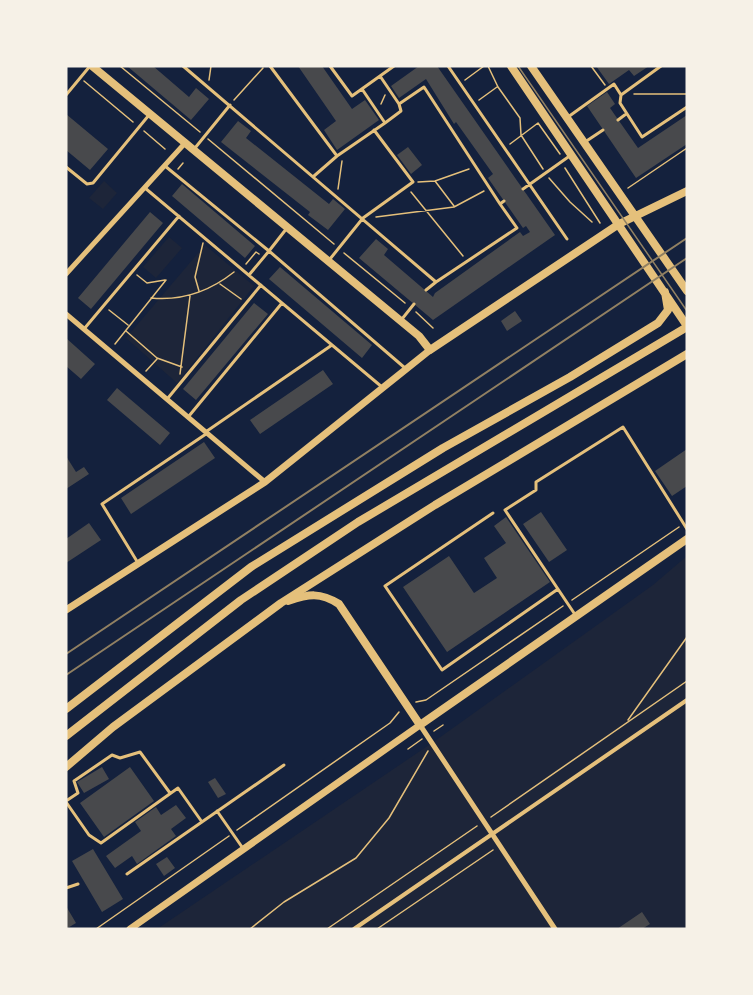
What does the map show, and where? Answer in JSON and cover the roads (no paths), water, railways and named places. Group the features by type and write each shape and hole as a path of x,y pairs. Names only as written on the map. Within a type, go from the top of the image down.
{"main road":[{"path":"91,66 401,320 419,336 430,350 620,224 687,191"},
{"path":"66,736 261,587 358,522 687,327 620,224 511,66"},
{"path":"531,66 687,291"},
{"path":"66,709 251,567 433,454 570,377 658,323 668,310 665,292"},
{"path":"66,767 113,727 280,603 426,510 687,354"},
{"path":"280,603 315,593 326,596 339,604 420,725 687,539"}],"street":[{"path":"66,274 186,142"},
{"path":"66,314 208,431 265,482"},
{"path":"66,610 265,482 430,350"},
{"path":"354,929 687,700"},
{"path":"129,929 420,725 555,929"}],"lane":[{"path":"66,95 91,66"},
{"path":"183,66 436,282"},
{"path":"270,66 337,156"},
{"path":"330,66 352,96 394,66"},
{"path":"448,66 567,239"},
{"path":"621,95 661,66"},
{"path":"314,176 337,156 401,111 399,104 380,76"},
{"path":"567,118 614,84 621,95 620,103 642,137 687,106"},
{"path":"399,104 424,87 517,228 426,290"},
{"path":"362,89 385,123"},
{"path":"194,149 230,105"},
{"path":"66,167 87,184 93,183 151,114"},
{"path":"618,120 626,114"},
{"path":"328,261 363,218 413,182 374,130"},
{"path":"584,143 603,130"},
{"path":"523,189 572,154"},
{"path":"165,166 406,369"},
{"path":"145,188 382,387"},
{"path":"500,204 504,201"},
{"path":"84,328 178,216"},
{"path":"249,275 288,227"},
{"path":"168,398 261,285"},
{"path":"189,416 282,303"},
{"path":"401,320 412,306"},
{"path":"139,564 102,504 332,345"},
{"path":"577,617 505,510 536,490 537,482 623,427 687,529"},
{"path":"493,513 386,586 442,670 558,589"},
{"path":"170,793 140,752 120,758 112,755 74,781 78,793 66,802 89,835 101,843 178,788 202,822"},
{"path":"128,874 284,765"},
{"path":"218,812 243,849"},
{"path":"66,888 78,884"}],"tram line":[{"path":"518,66 687,311"}],"railway":[{"path":"66,654 687,238"},
{"path":"66,675 687,258"}]}
